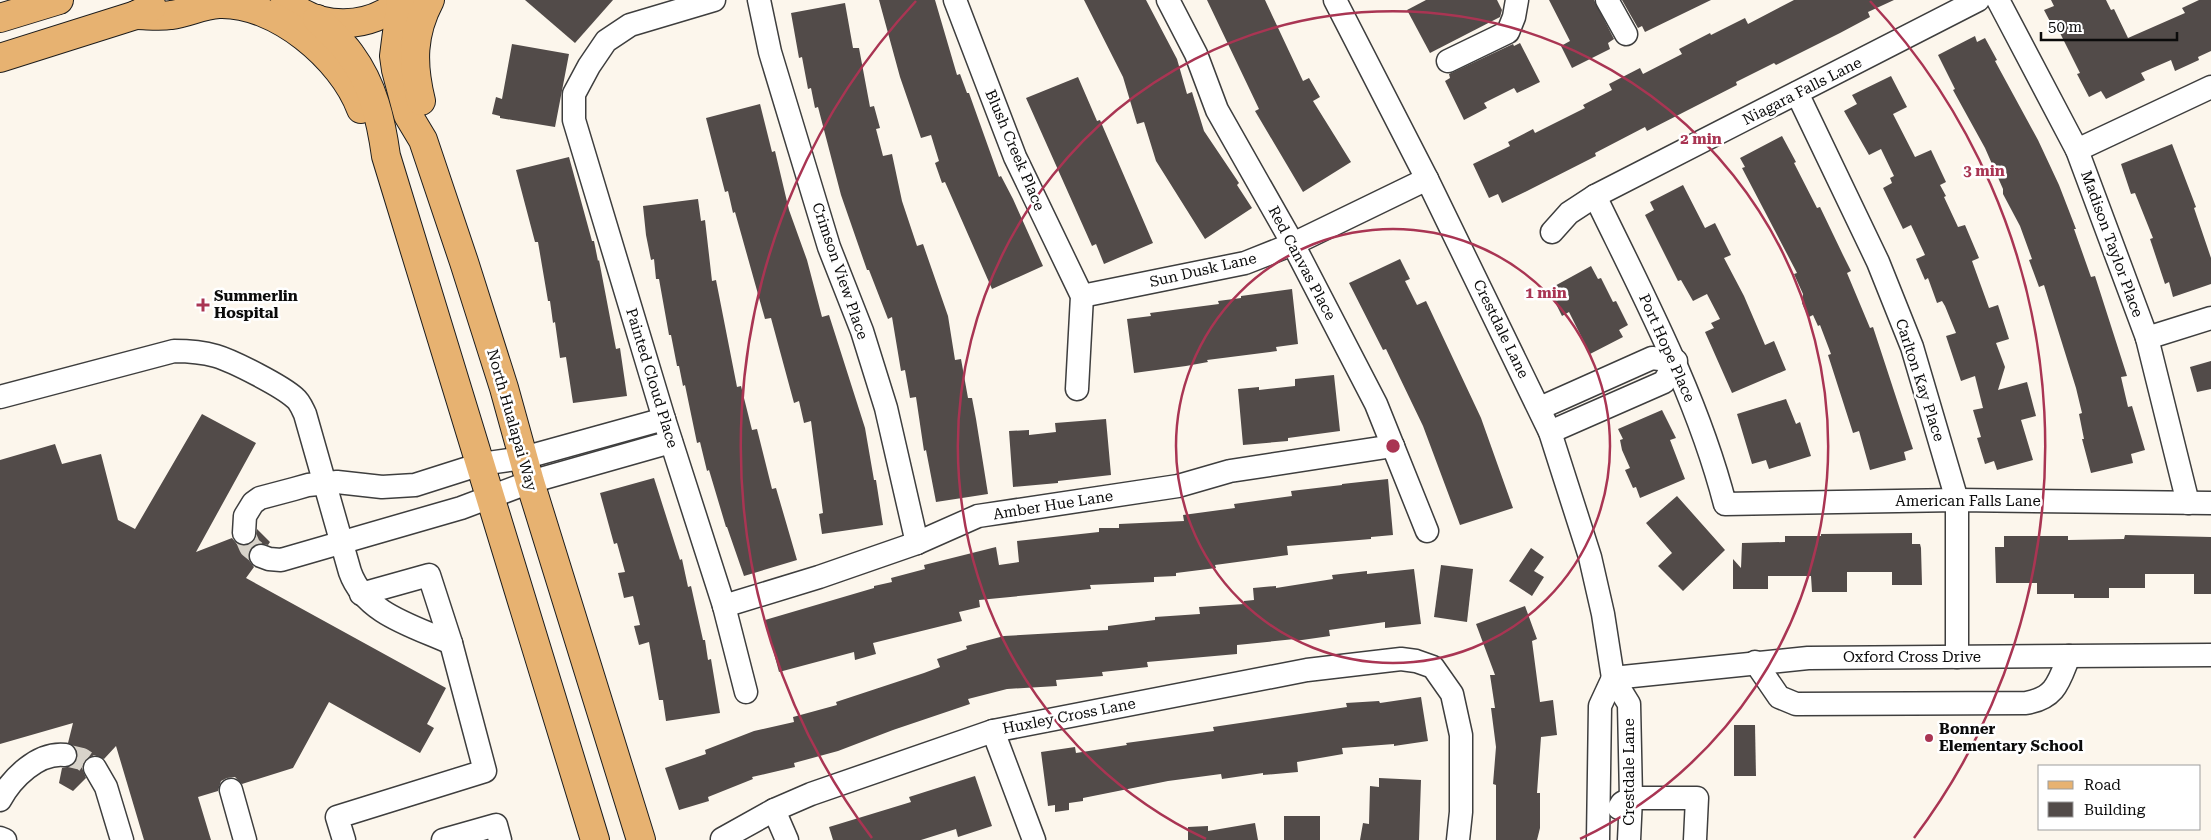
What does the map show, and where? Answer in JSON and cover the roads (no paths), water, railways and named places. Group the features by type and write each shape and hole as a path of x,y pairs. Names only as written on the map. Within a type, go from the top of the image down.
{"main road":[{"path":"0,18 59,0"},
{"path":"0,58 136,15 167,0"},
{"path":"423,140 423,110 415,74 416,44 422,14 430,0"},
{"path":"284,1 299,11 317,19 344,24 360,22 389,11 402,1"},
{"name":"North Hualapai Way","path":"402,1 394,56 408,114 423,140 464,262 504,388 526,470 641,840"},
{"path":"136,15 171,15 220,4 256,10 287,25 303,36 334,66 359,105 367,126 386,156"},
{"path":"317,19 352,56 368,84 382,122 386,156 595,840"}],"street":[{"name":"Painted Cloud Place","path":"714,0 630,25 606,41 589,66 574,94 574,120 671,442 724,606 746,692"},
{"name":"Crimson View Place","path":"759,0 770,52 829,247 862,331 886,408 916,544"},
{"name":"Blush Creek Place","path":"955,0 1015,157 1082,296"},
{"name":"Red Canvas Place","path":"1168,0 1196,54 1217,110 1293,244 1376,404 1427,531"},
{"name":"Crestdale Lane","path":"1335,0 1427,179 1540,408 1550,432 1590,557 1603,614 1613,678 1629,704 1631,798 1629,840"},
{"path":"1448,61 1508,32 1514,17 1517,0"},
{"path":"1607,0 1626,34"},
{"name":"Niagara Falls Lane","path":"1552,232 1569,214 1595,196 1978,0"},
{"name":"Madison Taylor Place","path":"1998,0 2077,150 2147,338 2188,503"},
{"path":"2077,150 2211,88"},
{"name":"Carlton Kay Place","path":"1797,93 1878,262 1912,347 1957,500 1957,657"},
{"name":"Sun Dusk Lane","path":"1082,296 1245,263 1293,244 1427,179"},
{"name":"Port Hope Place","path":"1595,196 1676,361 1714,462 1725,504"},
{"path":"1077,389 1082,296"},
{"path":"2147,338 2211,318"},
{"path":"0,397 174,351 188,351 229,360 295,398 305,414 340,543 352,579 361,594 380,610 451,644"},
{"path":"1540,408 1652,358 1676,361 1664,382 1550,432"},
{"path":"261,556 281,560 490,498 526,470 664,419"},
{"path":"244,533 243,524 246,513 260,498 323,483 404,487 480,464 526,470 671,442"},
{"name":"Amber Hue Lane","path":"724,606 819,577 916,544 978,516 1178,486 1230,471 1394,446"},
{"name":"American Falls Lane","path":"1725,504 1957,500 2211,503"},
{"path":"344,840 337,817 486,771 451,644 429,575 361,594"},
{"name":"Oxford Cross Drive","path":"1613,678 1755,662 1834,657 2211,655"},
{"path":"1755,662 1779,697 1796,704 2026,703 2038,701 2052,691 2058,684 2069,656"},
{"name":"Huxley Cross Lane","path":"722,839 774,810 810,794 993,731 1308,670 1401,659 1416,660 1433,666 1452,694 1462,735 1461,812 1458,840"},
{"name":"Crestdale Lane","path":"1599,840 1600,706 1613,678"},
{"path":"993,731 1034,840"},
{"path":"0,800 18,776 37,762 51,756 65,755"},
{"path":"95,768 106,786 122,840"},
{"path":"231,790 245,840"},
{"path":"1599,840 1608,822 1622,803 1631,798 1697,798 1695,840"},
{"path":"774,810 787,840"},
{"path":"444,840 496,825 500,840"},
{"path":"0,838 5,840"}],"tunnel":[{"path":"244,533 250,547 261,556"},
{"path":"65,755 82,759 95,768"}],"place":[{"name":"Summerlin Hospital","path":"203,305"},
{"name":"Bonner Elementary School","path":"1929,738"}]}
